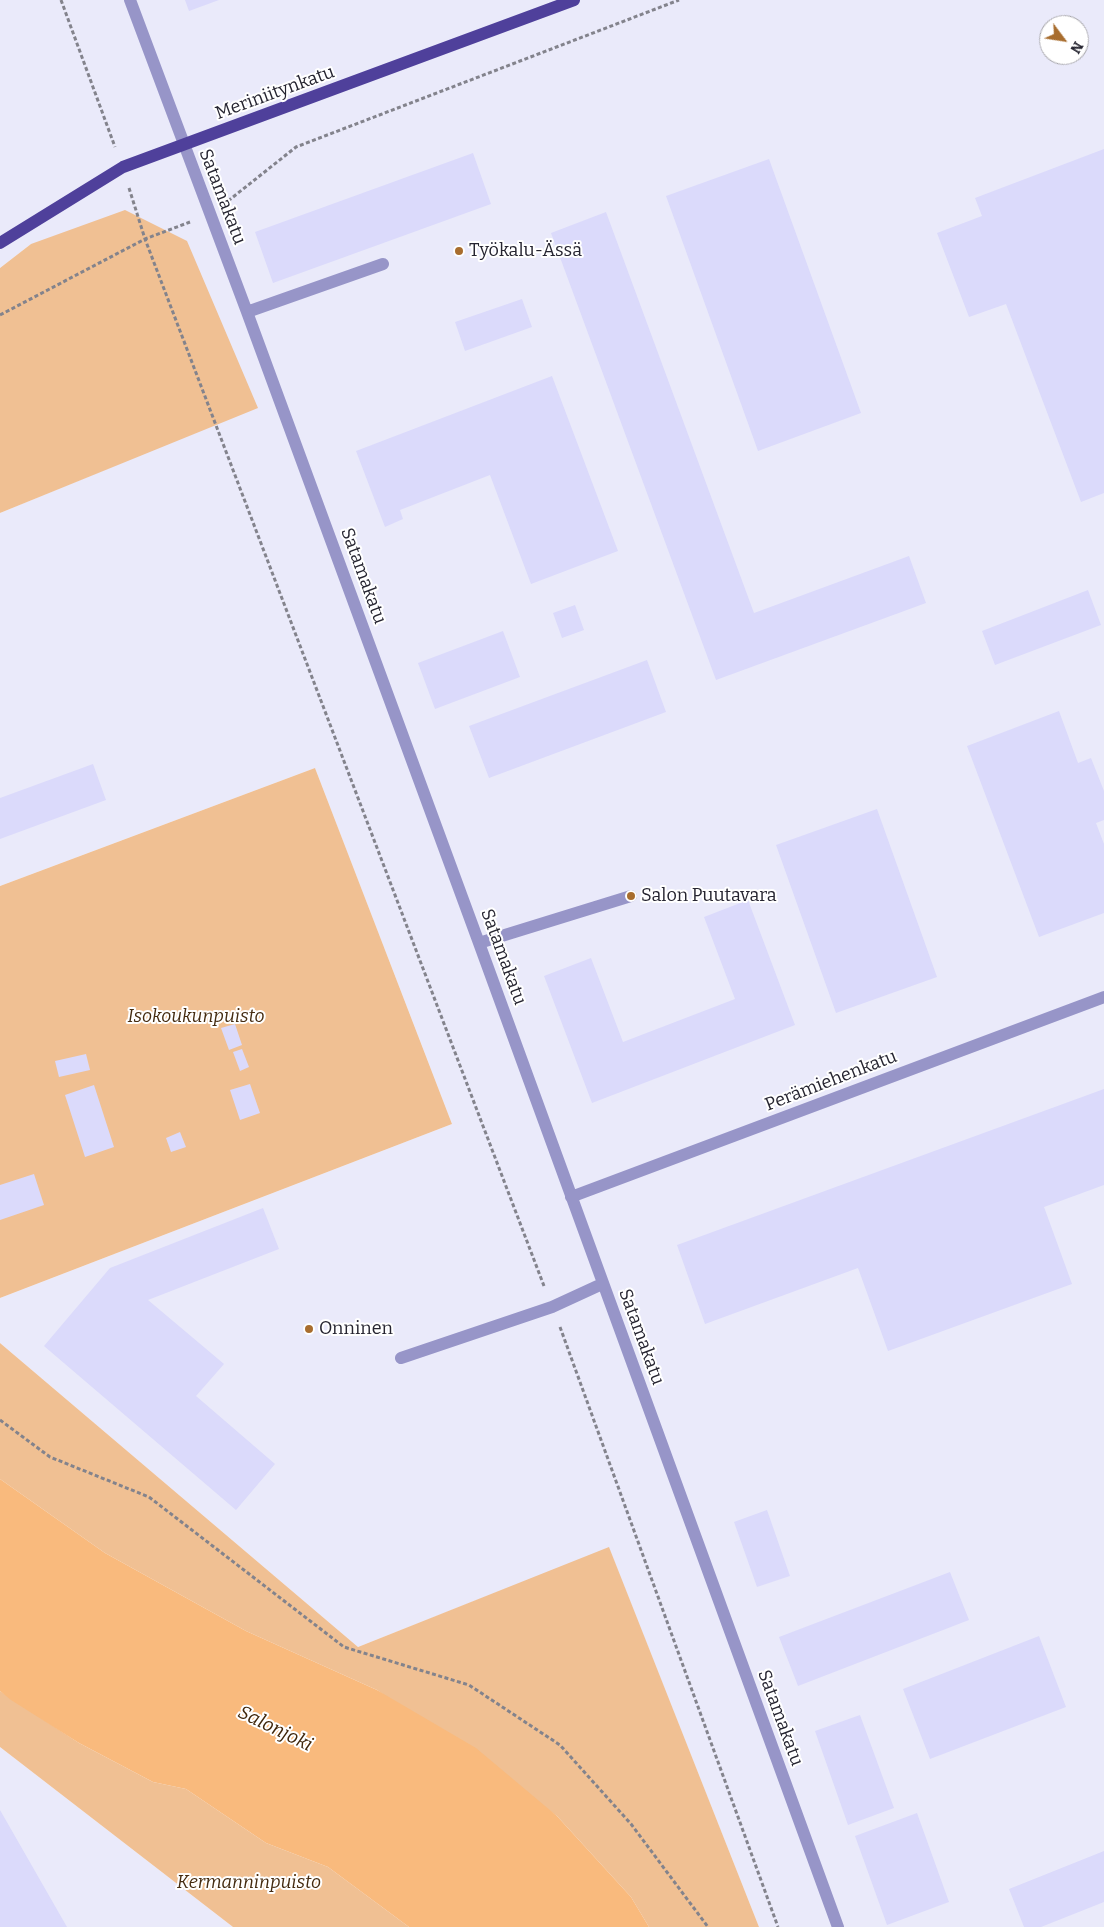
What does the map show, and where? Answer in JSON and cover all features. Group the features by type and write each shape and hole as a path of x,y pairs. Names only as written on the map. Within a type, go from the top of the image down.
{"main road":[{"name":"Meriniitynkatu","path":"0,243 123,167 574,0"}],"street":[{"name":"Satamakatu","path":"130,0 479,943 838,1927"},
{"path":"247,312 382,264"},
{"path":"479,943 631,896"},
{"name":"Perämiehenkatu","path":"571,1197 1104,997"},
{"path":"401,1358 552,1307 602,1284"}],"path":[{"path":"61,0 123,167 145,239 552,1307 778,1927"},
{"path":"0,316 145,239 210,215 296,147 679,0"},
{"path":"0,1420 50,1457 149,1497 344,1647 469,1685 560,1745 631,1824 708,1927"}],"shaded area":[{"path":"0,0 1104,0 1104,1927 759,1927 609,1548 358,1647 0,1343 0,1298 452,1124 315,768 0,886 0,513 257,407 31,244 0,268"},
{"path":"0,1747 233,1927 0,1927"}],"green space":[{"path":"125,210 187,241 258,408 0,513 0,268 31,244"},
{"name":"Isokoukunpuisto","path":"315,768 452,1124 0,1298 0,886"},
{"path":"0,1343 358,1647 609,1547 759,1927 649,1927 631,1897 557,1816 377,1690 246,1631 105,1553 0,1479"},
{"name":"Kermanninpuisto","path":"0,1691 79,1743 153,1782 186,1789 266,1843 328,1867 409,1927 233,1927 0,1747"}],"water":[{"name":"Salonjoki","path":"0,1479 105,1553 246,1631 377,1690 476,1748 557,1816 631,1897 649,1927 409,1927 328,1867 266,1843 186,1789 153,1782 79,1743 11,1700 0,1691"}],"building":[{"path":"185,0 219,0 189,11"},
{"path":"1104,149 1104,493 1081,502 1006,304 969,317 937,233 982,216 975,198"},
{"path":"473,153 491,204 273,283 255,232"},
{"path":"769,159 861,413 758,451 666,196"},
{"path":"606,212 754,613 909,556 926,603 716,680 551,233"},
{"path":"522,299 532,327 465,351 455,322"},
{"path":"552,376 618,551 531,584 490,475 400,510 403,519 385,527 356,451"},
{"path":"1088,590 1101,625 995,665 982,631"},
{"path":"575,605 584,630 562,638 553,613"},
{"path":"503,631 520,677 435,709 418,663"},
{"path":"647,660 666,712 489,778 469,726"},
{"path":"1059,711 1078,763 1091,758 1104,791 1104,820 1096,823 1104,844 1104,913 1039,937 967,746"},
{"path":"93,764 106,800 0,839 0,798"},
{"path":"877,809 937,977 836,1013 776,845"},
{"path":"748,900 795,1025 592,1103 544,976 591,958 623,1042 735,999 704,917"},
{"path":"235,1024 242,1045 229,1050 221,1028"},
{"path":"242,1049 249,1067 240,1071 233,1052"},
{"path":"86,1054 90,1070 59,1077 55,1061"},
{"path":"250,1084 260,1113 240,1120 230,1090"},
{"path":"94,1085 114,1147 85,1157 65,1095"},
{"path":"1104,1089 1104,1185 1044,1207 1072,1284 888,1351 858,1268 705,1324 677,1245"},
{"path":"180,1132 186,1147 171,1152 166,1138"},
{"path":"34,1174 44,1205 0,1220 0,1185"},
{"path":"263,1208 279,1249 148,1300 224,1364 196,1396 275,1464 236,1510 44,1346 110,1268"},
{"path":"767,1510 790,1576 757,1587 734,1522"},
{"path":"950,1572 969,1620 798,1686 779,1637"},
{"path":"1039,1636 1066,1707 930,1759 903,1689"},
{"path":"860,1715 894,1808 848,1825 815,1731"},
{"path":"0,1810 67,1927 0,1927"},
{"path":"917,1813 949,1902 887,1925 855,1836"},
{"path":"1104,1851 1104,1902 1041,1927 1024,1927 1009,1889"}],"place":[{"name":"Työkalu-Ässä","path":"459,251"},
{"name":"Salon Puutavara","path":"631,896"},
{"name":"Onninen","path":"309,1329"}]}
